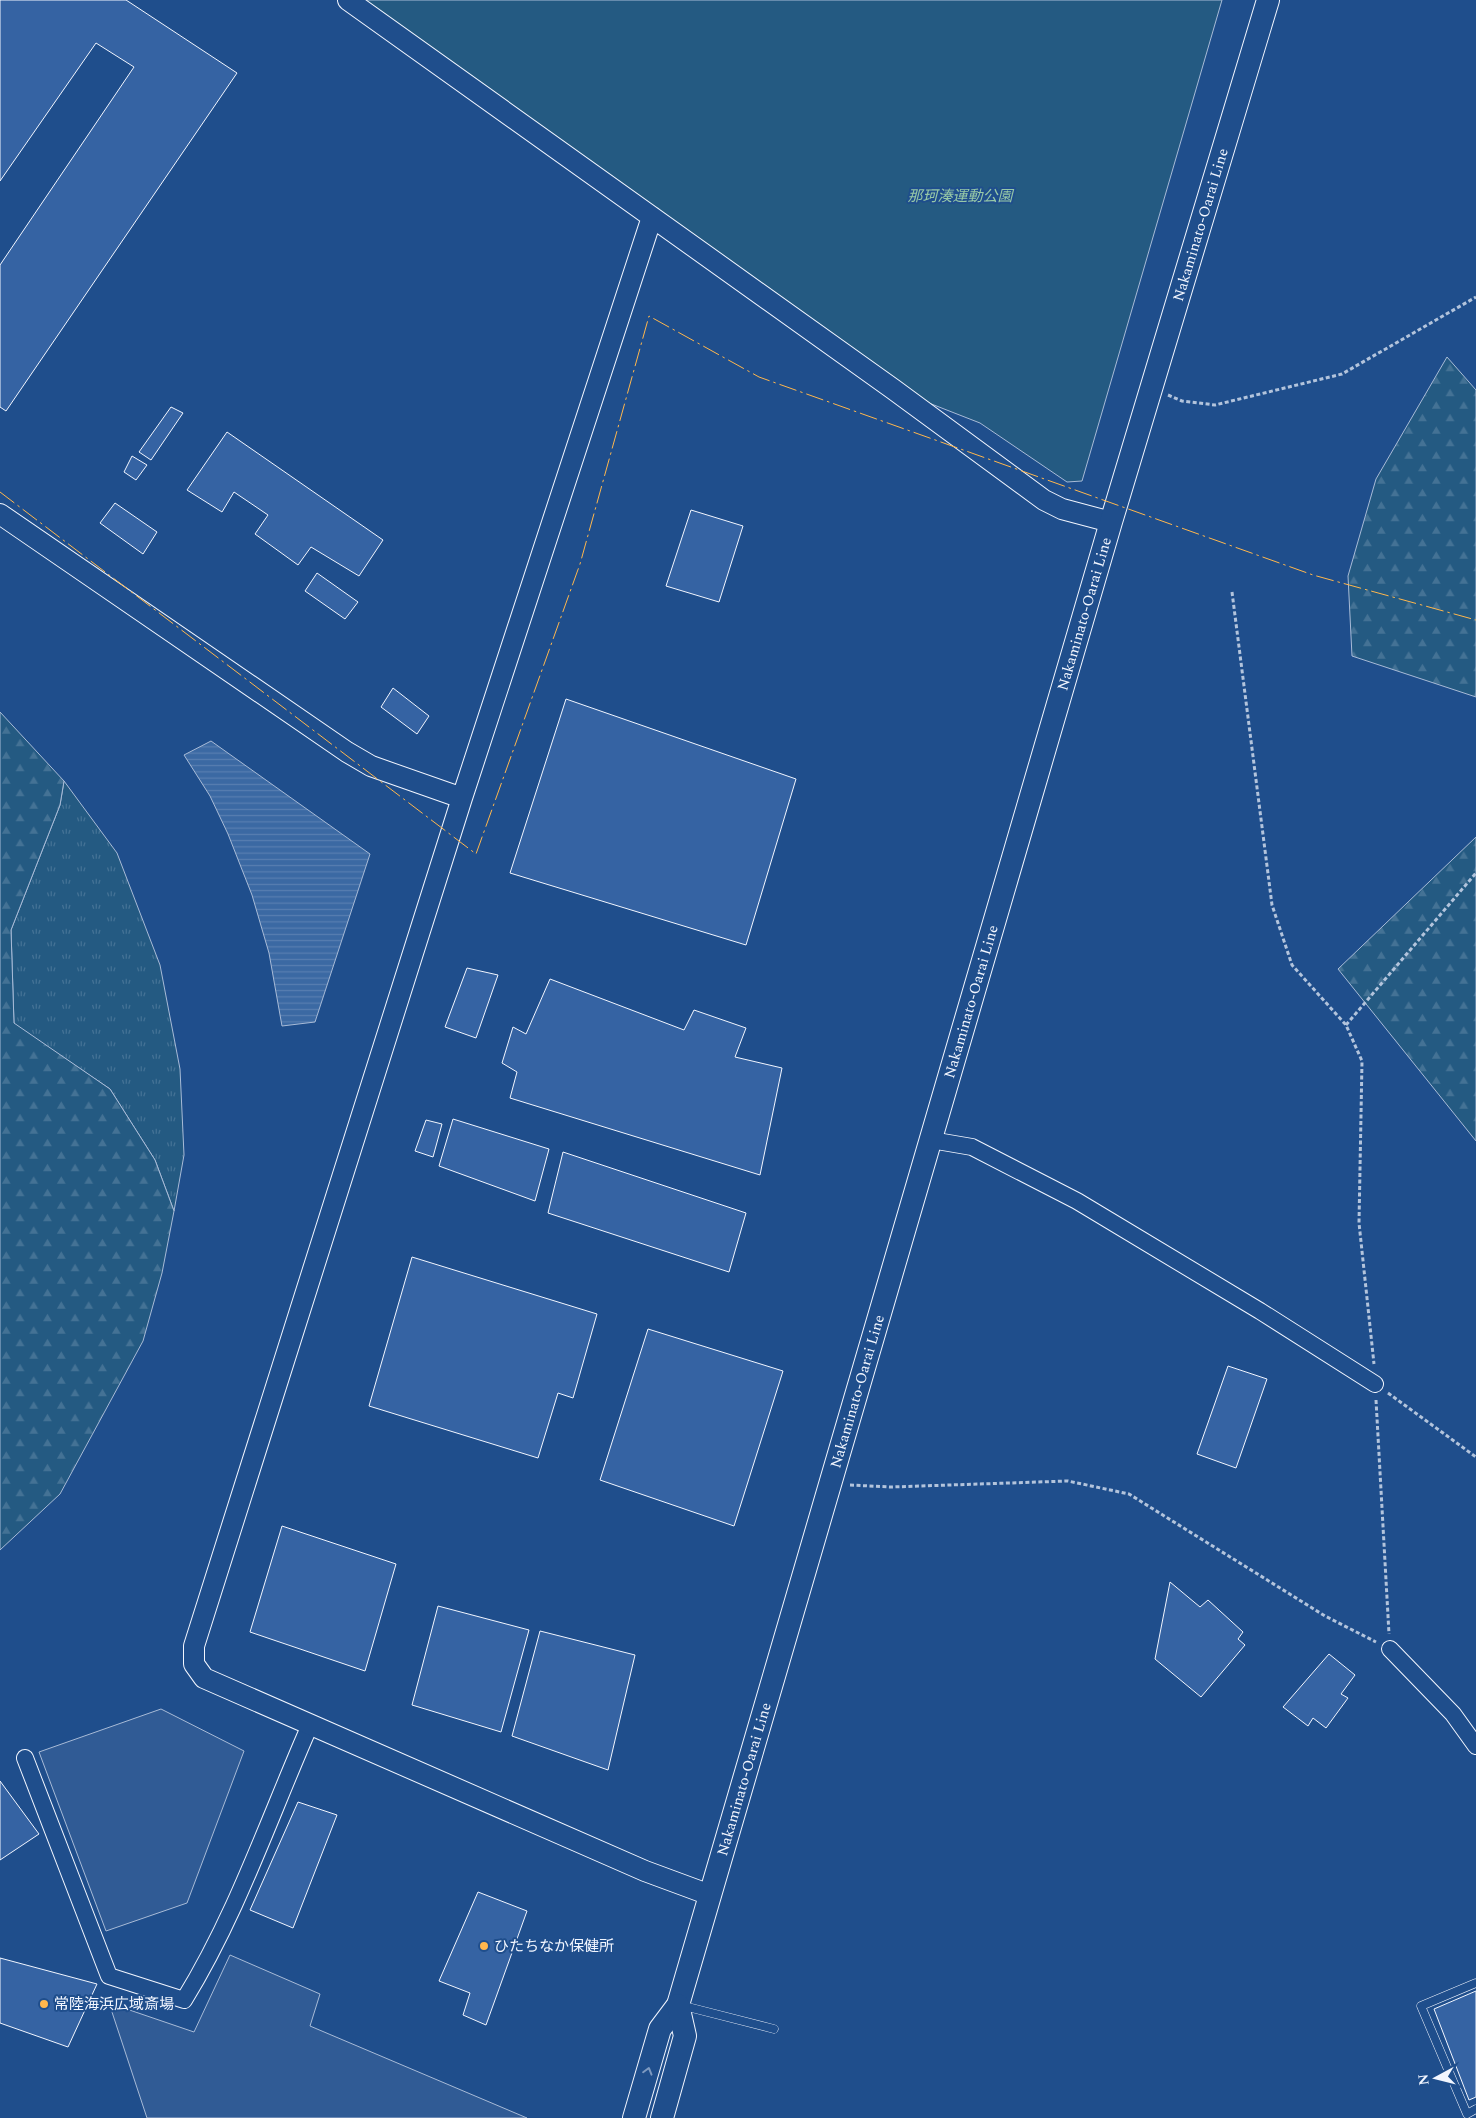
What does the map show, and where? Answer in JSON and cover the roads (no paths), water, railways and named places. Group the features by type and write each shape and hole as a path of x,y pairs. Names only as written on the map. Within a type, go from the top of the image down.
{"main road":[{"name":"Nakaminato-Oarai Line","path":"634,2118 660,2029 678,2005 1111,522 1268,0"},
{"name":"Nakaminato-Oarai Line","path":"662,2118 685,2036 678,2005"}],"street":[{"path":"348,0 893,389 1044,500 1062,509 1111,522"},
{"path":"652,217 462,798 194,1646 194,1664 204,1678 310,1726 645,1872 710,1896"},
{"path":"0,514 347,752 371,766 462,798"},
{"path":"931,1140 972,1147 1077,1202 1260,1311 1376,1384"},
{"path":"1390,1649 1453,1714 1476,1746"},
{"path":"25,1758 109,1976 184,2000 204,1967 242,1887 310,1726"}],"lane":[{"path":"1476,1983 1421,2006 1467,2114 1476,2110"},
{"path":"678,2005 774,2029"}],"place":[{"name":"ひたちなか保健所","path":"484,1946"},
{"name":"常陸海浜広域斎場","path":"44,2004"}],"park label":[{"name":"那珂湊運動公園","path":"960,196"}]}
